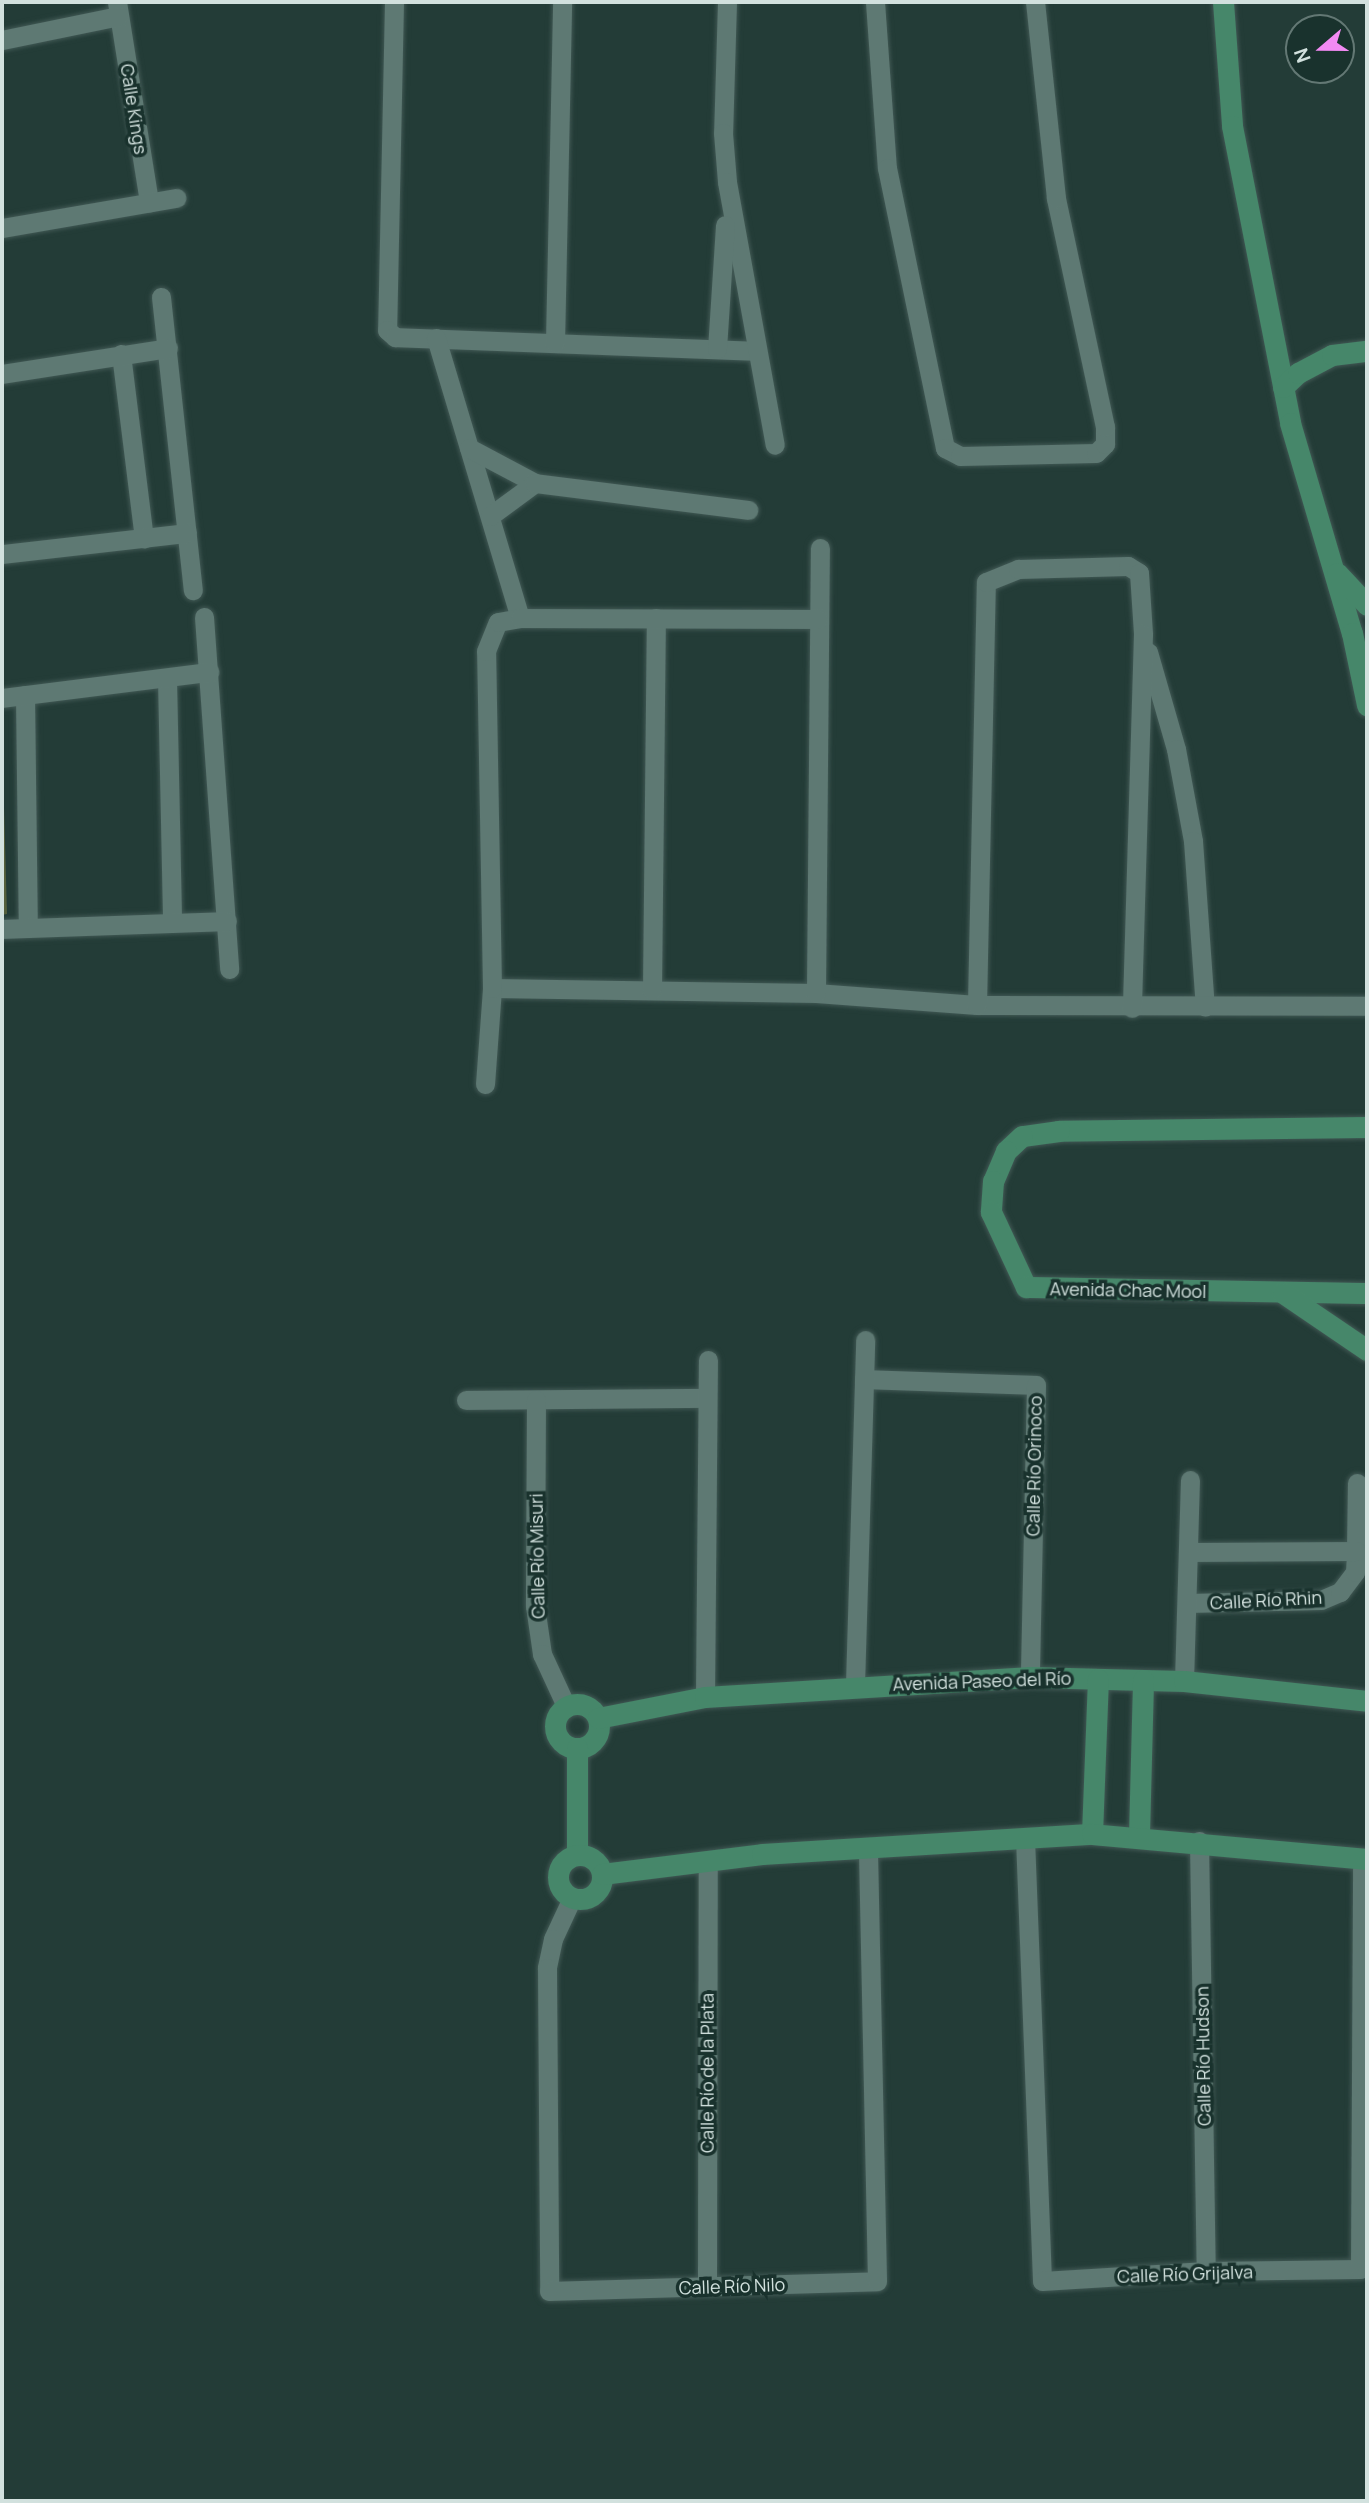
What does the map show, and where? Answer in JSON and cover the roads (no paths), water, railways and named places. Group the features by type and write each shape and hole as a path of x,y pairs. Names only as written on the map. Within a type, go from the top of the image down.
{"street":[{"path":"394,2 384,319 395,337 757,351"},
{"path":"555,343 562,2"},
{"path":"727,2 723,133 727,181 775,445"},
{"path":"875,2 887,168 944,448 960,456 1096,453 1105,444 1105,427 1056,198 1044,118 1035,2"},
{"path":"1223,2 1232,126 1283,387 1367,705"},
{"name":"Calle Kings","path":"2,40 118,9 149,202"},
{"path":"716,349 727,181"},
{"path":"2,228 176,198"},
{"path":"161,298 193,590"},
{"path":"436,338 520,618"},
{"path":"2,374 167,348"},
{"path":"1283,387 1298,373 1332,355 1367,351"},
{"path":"121,354 144,539"},
{"path":"469,448 535,483 748,510"},
{"path":"489,516 535,483"},
{"path":"2,554 187,533"},
{"path":"816,993 820,548"},
{"path":"977,1005 986,582 1018,569 1128,566 1139,573 1143,634 1132,1008"},
{"path":"1331,566 1367,605"},
{"path":"204,617 228,921 229,969"},
{"path":"485,1084 492,988 486,651 498,622 520,618 818,619"},
{"path":"652,990 656,618"},
{"path":"1143,634 1176,749 1193,841 1205,1007"},
{"path":"2,698 209,673"},
{"path":"167,678 172,923"},
{"path":"25,695 28,928"},
{"path":"2,929 228,921"},
{"path":"492,988 816,993 977,1005 1132,1008 1367,1006"},
{"name":"Avenida Chac Mool","path":"1367,1127 1059,1131 1022,1136 1006,1151 998,1171 991,1212 1026,1287 1367,1293"},
{"path":"1283,1293 1367,1350"},
{"path":"855,1685 865,1340"},
{"path":"705,1697 705,1398 708,1360"},
{"name":"Calle Río Orinoco","path":"864,1379 1036,1385 1030,1677"},
{"path":"466,1400 705,1398"},
{"name":"Calle Río Misuri","path":"536,1399 535,1606 542,1654 566,1706"},
{"name":"Calle Río Rhin","path":"1184,1681 1191,1480"},
{"name":"Calle Río Rhin","path":"1186,1603 1321,1600 1340,1592 1355,1572 1357,1483"},
{"path":"1188,1552 1356,1551"},
{"name":"Avenida Paseo del Río","path":"598,1718 705,1697 855,1685 1030,1677 1184,1681 1367,1700"},
{"path":"1092,1833 1098,1679"},
{"path":"1139,1835 1143,1680"},
{"path":"584,1705 598,1718 595,1739 577,1748 563,1743 555,1732 556,1717 566,1706 584,1705"},
{"path":"577,1748 577,1855"},
{"path":"602,1874 708,1861 868,1847 1092,1833 1139,1835 1364,1858"},
{"name":"Calle Río Grijalva","path":"1025,1838 1042,2281 1206,2271 1360,2269 1364,1858"},
{"name":"Calle Río Hudson","path":"1199,1841 1206,2271"},
{"name":"Calle Río Nilo","path":"572,1898 553,1939 547,1968 549,2291 877,2281 868,1847"},
{"path":"577,1855 596,1862 602,1874 596,1892 585,1899 572,1898 561,1888 558,1875 564,1862 577,1855"},
{"name":"Calle Río de la Plata","path":"706,2286 708,1861"}]}
